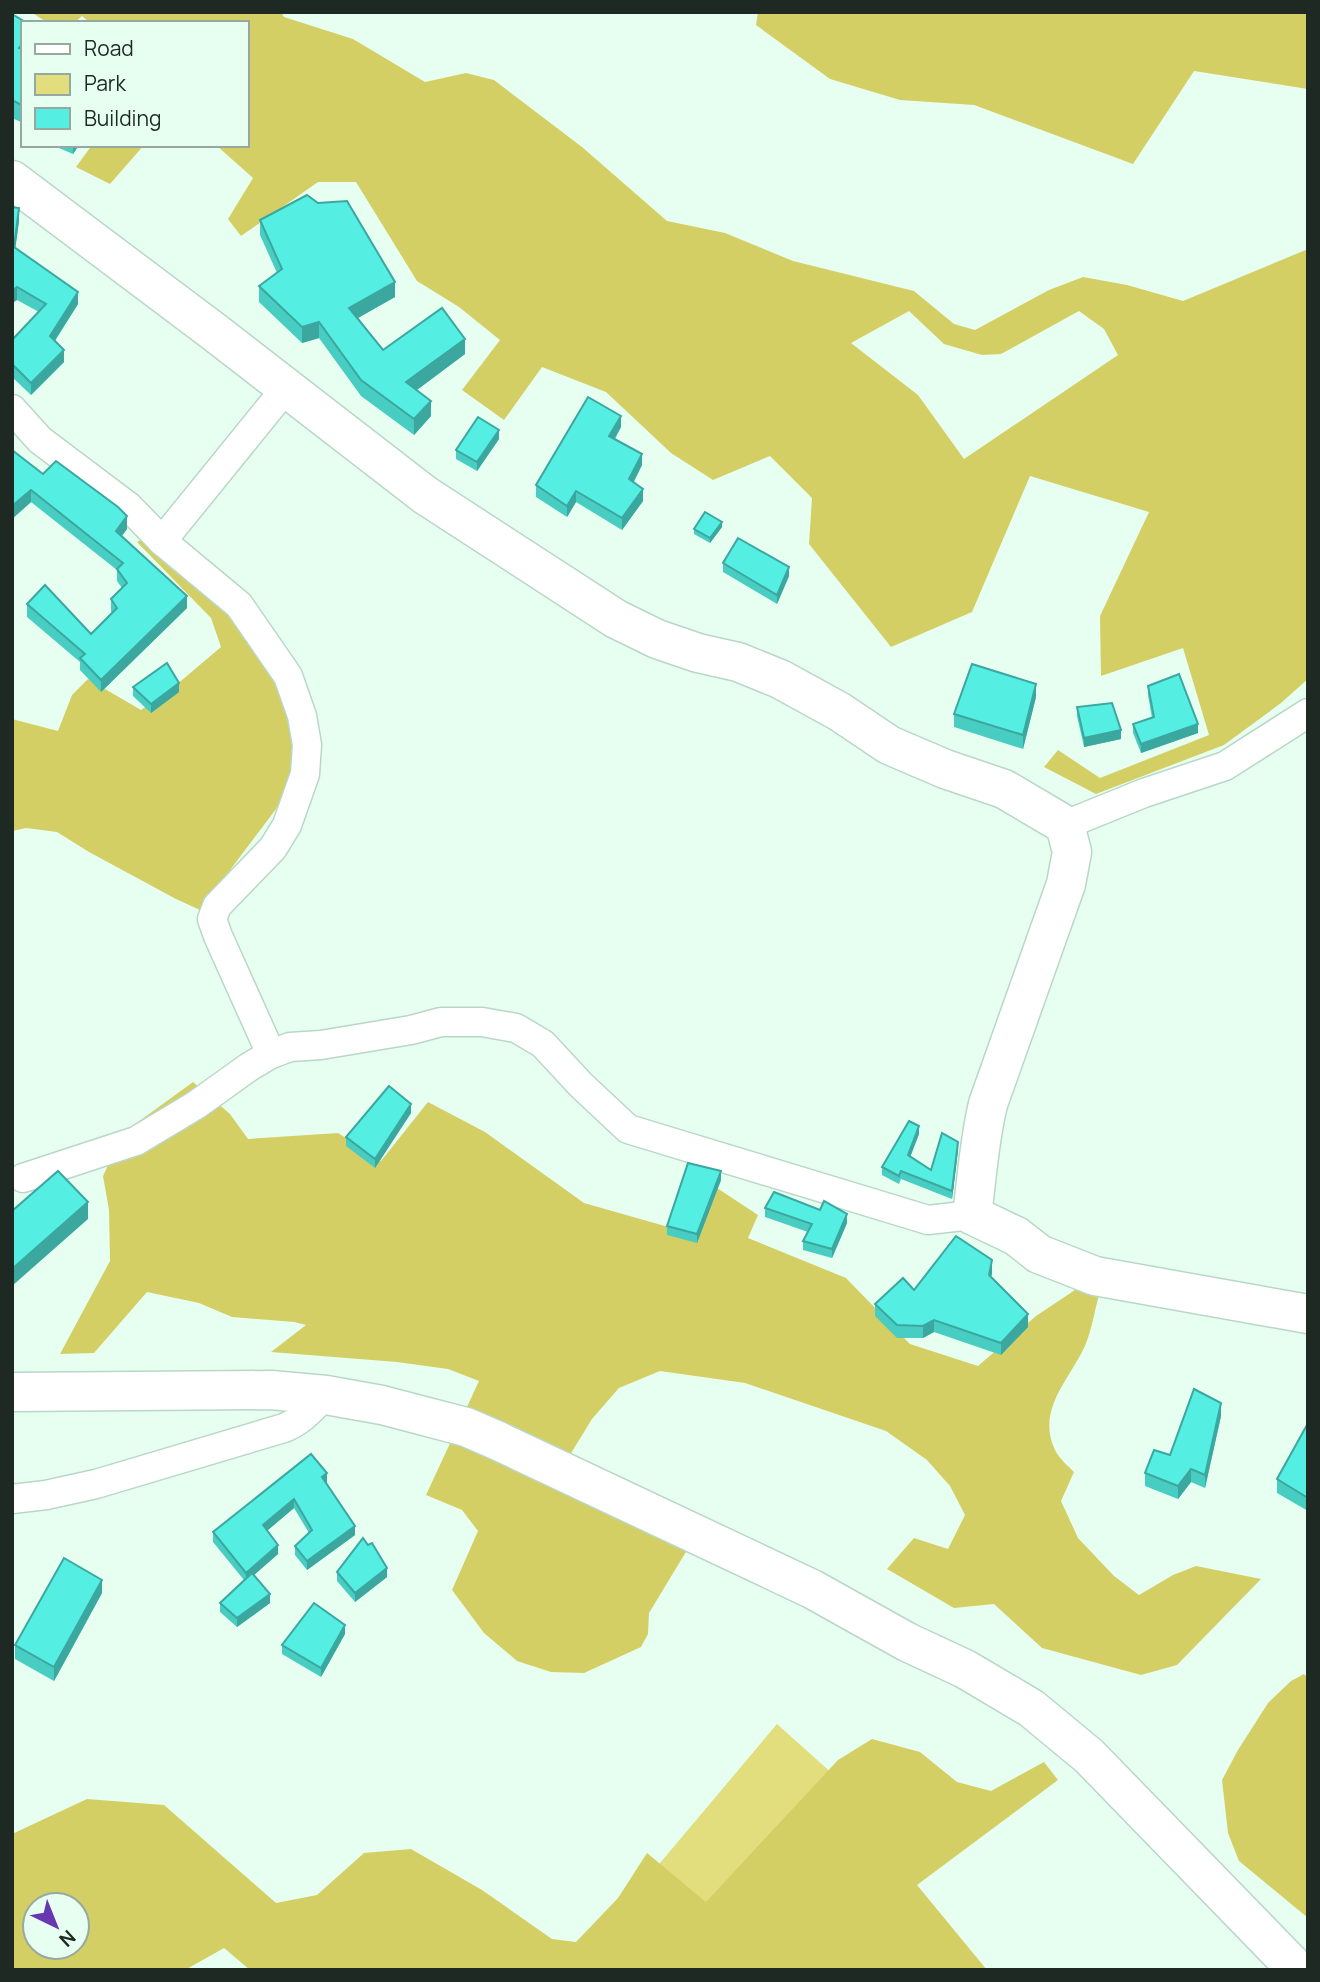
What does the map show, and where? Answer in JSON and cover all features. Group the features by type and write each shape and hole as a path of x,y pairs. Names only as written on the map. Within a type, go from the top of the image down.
{"street":[{"path":"12,180 425,495 616,619 657,639 698,653 738,662 780,679 840,712 889,745 945,769 1004,789 1065,825 1072,852 1066,884 988,1104 980,1137 972,1214"},
{"path":"162,541 286,388"},
{"path":"12,409 40,440 129,507 162,541 239,605 288,676 304,726 307,745 305,774 287,825 273,848 217,906 212,919 271,1054"},
{"path":"1065,825 1144,793 1225,766 1308,713"},
{"path":"23,1178 136,1141 197,1105 248,1067 289,1047 321,1045 411,1030 441,1022 482,1022 516,1028 542,1044 628,1129 928,1220 972,1214 1016,1236 1040,1254 1095,1276 1308,1314"},
{"path":"12,1392 271,1390 326,1395 382,1405 466,1427 496,1440 812,1589 907,1643 965,1669 1031,1708 1089,1756 1297,1970"},
{"path":"12,1499 96,1484 284,1428 305,1417 326,1395"}],"green space":[{"path":"777,1724 834,1775 708,1914 655,1869"}],"shaded area":[{"path":"31,12 281,12 284,17 353,39 425,82 466,73 494,80 582,147 667,221 725,233 793,261 914,291 954,324 975,330 1049,290 1083,277 1127,285 1183,301 1308,249 1308,679 1281,703 1224,745 1096,794 1044,767 1058,750 1100,778 1209,735 1183,648 1101,676 1100,616 1149,512 1030,476 972,612 891,647 809,544 812,498 770,456 713,480 671,453 606,392 542,367 504,420 462,390 500,340 459,307 417,281 356,182 318,182 241,236 228,219 253,178 218,147 248,147 248,21 88,21 82,16 76,21 45,21","holes":["909,311 944,344 982,355 1001,354 1079,311 1104,329 1118,355 964,459 918,395 851,343"]},
{"path":"758,12 1308,12 1308,89 1194,71 1133,164 974,105 900,100 830,79 756,25"},
{"path":"91,147 142,147 110,184 76,167"},
{"path":"163,528 270,669 289,717 296,764 276,809 200,910 89,852 57,832 26,828 12,831 12,719 58,731 72,695 88,679 141,710 221,647 211,618 137,542"},
{"path":"193,1082 230,1114 248,1139 338,1133 381,1161 428,1102 485,1132 584,1203 693,1234 717,1188 758,1215 748,1238 846,1278 910,1344 978,1366 1036,1316 1081,1286 1099,1295 1085,1345 1061,1387 1051,1411 1049,1424 1056,1452 1074,1472 1061,1501 1078,1538 1114,1576 1139,1595 1173,1575 1196,1566 1261,1579 1177,1665 1141,1675 1042,1648 994,1604 954,1608 887,1569 914,1538 948,1549 965,1515 950,1486 927,1460 886,1431 745,1383 660,1371 619,1388 592,1419 565,1463 698,1532 649,1613 648,1634 641,1647 584,1673 551,1672 517,1661 484,1633 452,1590 478,1531 462,1510 426,1495 479,1381 448,1369 271,1352 306,1325 232,1317 199,1303 147,1292 94,1353 60,1354 110,1261 109,1210 103,1176 123,1133"},
{"path":"1304,1674 1308,1678 1308,1918 1239,1861 1228,1833 1222,1780 1268,1703 1291,1681"},
{"path":"872,1739 920,1752 957,1782 991,1791 1044,1762 1058,1780 917,1885 987,1970 250,1970 224,1948 185,1970 12,1970 12,1834 87,1799 164,1805 276,1903 317,1895 364,1853 411,1849 482,1890 552,1939 576,1942 618,1898 647,1853 706,1902 838,1760"}],"building":[{"path":"12,14 24,21 21,21 19,48 21,105 12,100"},
{"path":"307,195 318,203 347,201 395,282 349,308 383,350 442,308 465,339 406,382 431,401 414,419 361,380 319,322 302,327 259,286 282,269 260,220"},
{"path":"12,207 19,208 14,247 78,292 50,336 64,350 31,383 12,364 12,340 46,304 17,287 12,291"},
{"path":"588,397 621,416 609,436 642,454 629,479 643,489 622,518 576,491 567,506 536,485"},
{"path":"478,417 499,430 477,462 456,450"},
{"path":"12,450 43,474 56,461 118,507 127,516 116,531 187,596 101,680 80,658 85,654 27,604 45,585 91,634 117,608 111,599 127,583 117,569 123,563 31,490 12,506"},
{"path":"705,512 722,522 710,538 694,529"},
{"path":"738,538 789,567 777,595 723,563"},
{"path":"167,663 179,683 151,704 133,687"},
{"path":"972,664 1036,684 1023,735 954,714"},
{"path":"1179,674 1198,724 1141,744 1133,724 1154,717 1148,686"},
{"path":"1112,703 1121,730 1084,738 1077,707"},
{"path":"389,1086 411,1104 375,1159 346,1137"},
{"path":"909,1121 919,1126 908,1155 931,1170 942,1133 958,1142 952,1191 901,1171 899,1176 882,1167"},
{"path":"688,1163 721,1171 697,1234 667,1226"},
{"path":"58,1171 88,1202 12,1269 12,1211"},
{"path":"774,1192 820,1210 824,1201 847,1214 832,1249 803,1241 812,1224 765,1208"},
{"path":"956,1236 992,1260 989,1275 1028,1314 1001,1343 934,1320 923,1326 897,1325 875,1304 903,1278 914,1290"},
{"path":"1194,1389 1221,1403 1205,1475 1191,1469 1178,1486 1145,1473 1154,1450 1170,1455"},
{"path":"1308,1423 1308,1498 1277,1479"},
{"path":"311,1454 327,1473 322,1477 355,1526 307,1561 295,1546 312,1530 294,1499 263,1525 278,1545 246,1573 213,1532"},
{"path":"363,1538 368,1545 372,1543 387,1568 355,1593 337,1572"},
{"path":"64,1558 102,1580 54,1667 15,1645"},
{"path":"252,1573 270,1594 237,1618 220,1603"},
{"path":"314,1603 345,1625 321,1668 282,1645"}]}
